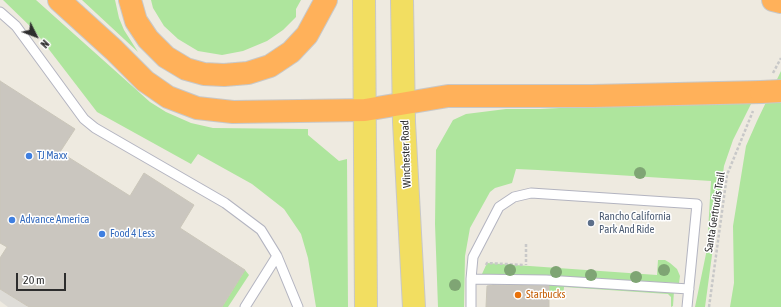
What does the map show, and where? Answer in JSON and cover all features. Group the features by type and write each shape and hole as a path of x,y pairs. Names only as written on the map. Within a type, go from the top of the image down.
{"highway":[{"path":"59,0 114,50 145,81 168,97 197,108 233,112 365,110 404,105 448,96 592,96 767,92"},
{"path":"130,0 136,21 148,39 166,57 186,69 204,74 224,75 248,73 270,66 291,52 307,36 326,0"},
{"path":"773,0 781,2"}],"main road":[{"path":"364,0 366,307"},
{"name":"Winchester Road","path":"402,0 404,122 414,307"}],"lane":[{"path":"0,12 16,26 84,119 95,128 225,203 261,230 277,256 298,307"},
{"path":"471,307 473,257 499,207 514,197 531,193 697,204 687,307"},
{"path":"244,307 277,256"},
{"path":"471,279 546,280 689,289"}],"path":[{"name":"Santa Gertrudis Trail","path":"709,307 727,175 767,92 781,58"},
{"path":"526,244 526,266"}],"green space":[{"path":"3,0 36,0 150,102 166,112 191,123 213,128 308,129 308,135 339,161 347,159 348,307 316,307 308,258 301,234 284,209 252,184 198,154 191,164 97,112 34,30"},
{"path":"82,0 115,0 119,18 124,30 138,52"},
{"path":"151,0 301,0 296,9 296,17 283,30 267,41 243,51 222,55 198,51 178,39 164,26 153,8"},
{"path":"781,71 781,307 730,307 734,283 733,226 746,146"},
{"path":"754,98 733,140 724,166 705,307 695,307 707,249 711,181 516,169 512,183 495,188 490,192 470,228 465,256 464,307 438,307 435,224 436,150 453,120 466,114 506,109 540,109"},
{"path":"658,260 665,260 677,269 680,276 679,283 482,274 487,263 657,275"},
{"path":"245,270 249,275 228,307 222,307"},
{"path":"549,284 674,291 673,306 671,307 671,297 668,294 564,287 563,298 549,297"}],"shaded area":[{"path":"0,289 27,307 8,307 0,301"}],"building":[{"name":"Food 4 Less","path":"0,81 75,129 60,152 130,196 144,173 194,205 180,228 245,270 222,307 29,307 0,289 0,258 7,247 0,243"},
{"name":"Starbucks","path":"487,286 549,286 549,307 486,307"}],"place":[{"name":"TJ Maxx","path":"29,156"},
{"name":"Advance America","path":"12,220"},
{"name":"Rancho California Park And Ride","path":"591,223"},
{"name":"Food 4 Less","path":"102,234"},
{"name":"Starbucks","path":"518,295"}]}
